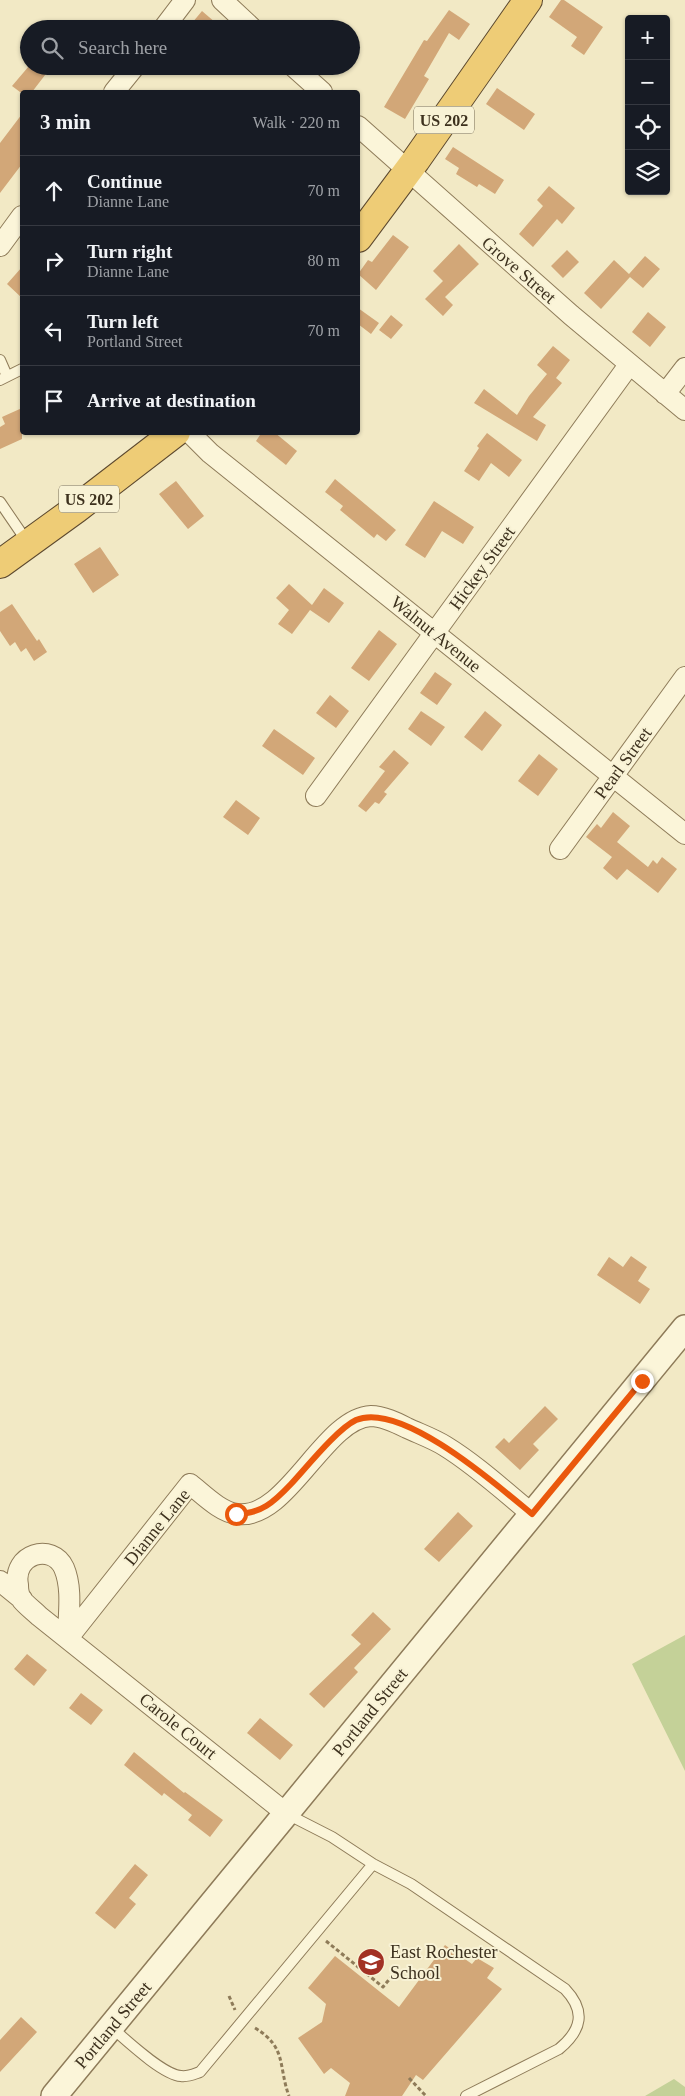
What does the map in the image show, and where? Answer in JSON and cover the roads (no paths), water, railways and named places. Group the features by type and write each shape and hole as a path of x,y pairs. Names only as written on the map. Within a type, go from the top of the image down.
{"highway":[{"name":"US 202","path":"360,235 528,0"},
{"name":"US 202","path":"0,564 172,435"}],"street":[{"path":"170,20 186,0"},
{"path":"222,0 243,20"},
{"path":"116,90 127,75"},
{"path":"304,75 320,90"},
{"name":"Grove Street","path":"360,128 630,365 685,410"},
{"path":"0,246 20,219"},
{"name":"Hickey Street","path":"316,796 630,365"},
{"path":"665,394 685,368"},
{"name":"Walnut Avenue","path":"192,435 210,453 685,834"},
{"name":"Pearl Street","path":"560,848 685,676"},
{"name":"Portland Street","path":"54,2096 685,1328"},
{"name":"Dianne Lane","path":"68,1638 190,1484 223,1508 236,1514 250,1514 264,1508 282,1494 340,1432 355,1420 372,1416 393,1421 444,1445 532,1514"},
{"path":"22,1599 17,1580 17,1569 24,1560 33,1555 45,1554 54,1558 63,1566 67,1578 68,1638"},
{"name":"Carole Court","path":"0,1581 287,1814"}],"lane":[{"path":"0,360 4,378 20,369"},
{"path":"0,502 28,544"},
{"path":"287,1814 332,1837 372,1864 411,1884 489,1935 565,1989 578,2006 578,2026 573,2035 559,2049 466,2096"},
{"path":"111,2027 169,2072 180,2076 191,2076 200,2072 372,1864"}],"place":[{"name":"East Rochester School","path":"371,1962"}]}
